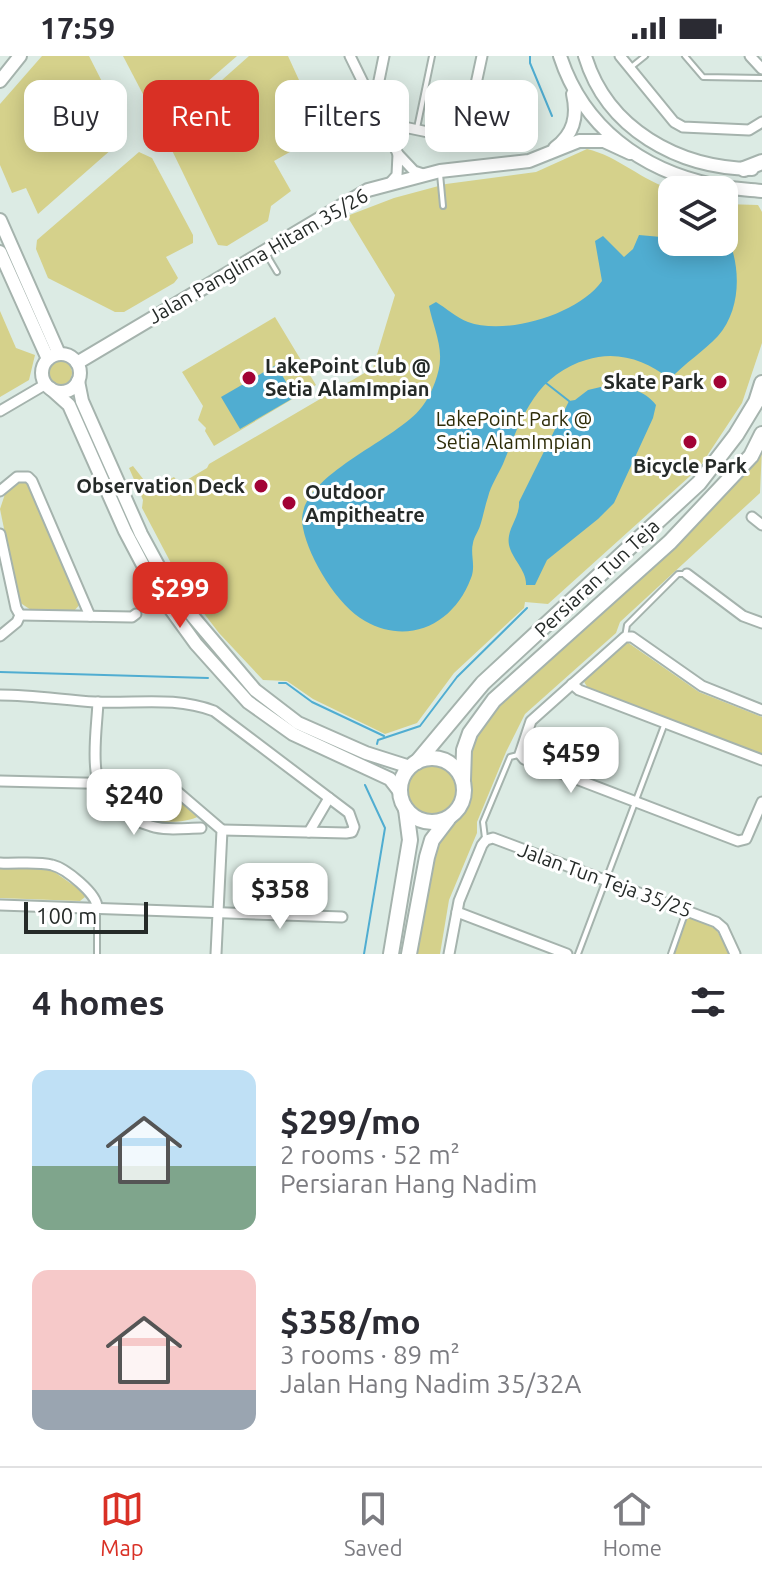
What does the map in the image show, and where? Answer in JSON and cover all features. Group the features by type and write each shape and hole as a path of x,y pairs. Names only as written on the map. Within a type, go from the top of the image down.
{"main road":[{"path":"744,169 762,162"},
{"name":"Persiaran Tun Teja","path":"413,764 483,683 699,483 736,435 756,402 762,383"},
{"name":"Persiaran Tun Teja","path":"463,780 464,750 470,733 494,700 670,542 751,456 762,434"},
{"path":"391,954 410,840 406,809 400,792 402,779 413,764 426,759 444,761 452,765 463,780 463,802 432,840 409,954"},
{"path":"406,809 421,821 430,823 448,818"}],"street":[{"path":"0,81 20,56"},
{"path":"350,56 362,80"},
{"path":"379,80 384,56"},
{"path":"409,128 452,137 465,135 482,56"},
{"path":"543,156 559,145 574,125 576,108 560,56"},
{"path":"585,56 601,94 613,112 636,132 663,148 701,161 762,169"},
{"path":"620,56 674,122 683,127 749,130 762,122"},
{"path":"750,56 762,69"},
{"path":"570,82 604,131 630,153 652,166 695,181 762,191"},
{"name":"Jalan Panglima Hitam 35/26","path":"77,363 368,190 440,171 529,161 579,141 604,141 630,153"},
{"path":"398,154 414,171 426,175"},
{"path":"389,184 397,175 398,154"},
{"path":"0,220 54,356"},
{"path":"0,252 54,356"},
{"path":"400,792 390,779 293,734 248,702 196,644 154,586 125,531 69,405 48,386 43,368 54,356 70,356 77,363 82,401 141,534 173,593 255,690 298,723 366,753 413,764"},
{"path":"0,411 48,386 64,391 78,381"},
{"path":"0,491 17,477 28,477 32,481 66,554 90,616"},
{"path":"752,517 762,525"},
{"path":"0,534 20,615"},
{"path":"687,574 743,616 762,623"},
{"path":"20,615 132,617 136,614"},
{"path":"0,636 17,622 20,615"},
{"path":"762,710 702,686 632,637 625,637 531,721 520,754 524,759 738,841 746,839 762,802"},
{"path":"572,684 579,690 762,760"},
{"path":"0,695 98,702 168,701 214,711 349,813 354,827 352,832 346,833 222,830 165,785 0,781"},
{"path":"98,702 95,768 100,784 116,806 152,827 201,828"},
{"path":"309,832 329,798"},
{"path":"216,954 222,830"},
{"name":"Jalan Tun Teja 35/25","path":"486,840 493,838 716,922 723,928 735,954"},
{"path":"449,954 459,901 486,840"},
{"path":"0,863 54,865 89,890 98,901 97,908"},
{"path":"0,905 342,917"},
{"path":"457,912 567,954"}],"lane":[{"path":"417,129 432,56"},
{"path":"630,68 645,56"},
{"path":"685,56 703,77 762,78"},
{"path":"440,171 443,206"},
{"path":"264,250 277,272"},
{"path":"625,637 627,625 678,574 687,574"},
{"path":"578,954 665,723"},
{"path":"486,840 483,822 510,757 520,754"},
{"path":"97,908 97,954"},
{"path":"671,954 686,911"}],"green space":[{"path":"42,56 89,56 101,80 24,80 24,152 108,152 38,214 26,188 12,193 0,165 0,104"},
{"path":"123,56 237,56 209,80 143,80 143,94"},
{"path":"249,56 288,56 299,80 275,80 275,152 290,152 274,161 291,191 271,206 268,221 227,246 218,245 173,152 259,152 259,80 222,80"},
{"name":"LakePoint Park @ Setia AlamImpian","path":"587,149 609,157 658,184 658,256 738,256 738,204 758,205 762,212 762,343 742,403 699,468 548,604 525,602 524,608 454,673 417,723 385,734 313,699 287,681 263,680 219,633 183,586 142,508 143,500 129,468 133,466 147,484 174,477 180,484 373,368 395,295 347,216 394,198 446,184 536,172"},
{"path":"139,152 152,158 193,235 193,243 166,257 178,278 174,283 124,312 115,312 48,278 36,249 37,240"},
{"path":"0,311 16,348 35,355 29,380 0,397"},
{"name":"LakePoint Club @ Setia AlamImpian","path":"275,317 316,385 214,446 206,428 198,420 203,406 182,372"},
{"path":"60,361 69,364 72,373 69,382 60,385 51,382 48,373 51,364"},
{"path":"762,447 760,493 620,622 616,633 525,714 477,822 477,833 449,900 440,954 414,954 434,850 443,831 468,806 469,755 479,728 513,692 684,536 754,461"},
{"path":"21,480 30,484 81,603 74,611 31,610 19,602 0,509 6,491"},
{"path":"627,642 699,692 762,717 762,756 589,690 583,680 622,643"},
{"path":"432,766 441,767 449,773 455,781 455,799 449,807 441,813 432,814 423,813 415,807 409,799 408,790 409,781 415,773 423,767"},
{"path":"118,790 165,790 200,816 165,822 139,816 120,803 114,793"},
{"path":"0,868 53,871 83,892 85,897 80,901 0,898"},
{"path":"688,916 716,929 730,954 674,954"}],"water":[{"path":"639,235 658,237 658,256 734,256 737,281 734,305 718,336 670,379 641,362 609,356 578,363 557,374 539,391 520,422 491,488 473,543 471,578 453,608 442,618 413,631 381,628 355,614 335,593 311,554 303,528 304,509 313,492 330,476 393,432 424,404 433,388 440,359 429,306 436,302 468,322 484,326 521,324 541,319 577,303 602,281 595,241 603,236 624,257 633,249"},
{"path":"276,365 295,397 240,429 221,397"},
{"path":"609,385 628,388 646,396 656,405 653,418 614,503 547,560 535,585 526,585 509,545 509,534 519,502 569,401 588,390"}],"waterway":[{"path":"530,56 530,63 552,116"},
{"path":"546,383 569,401"},
{"path":"377,744 378,740 420,726 457,677 527,608"},
{"path":"0,672 208,678"},
{"path":"279,683 286,683 312,702 384,736"},
{"path":"364,954 385,828 365,785"}],"place":[{"name":"LakePoint Club @ Setia AlamImpian","path":"249,378"},
{"name":"Skate Park","path":"720,382"},
{"name":"Bicycle Park","path":"690,442"},
{"name":"Observation Deck","path":"261,486"},
{"name":"Outdoor Ampitheatre","path":"289,503"}]}
